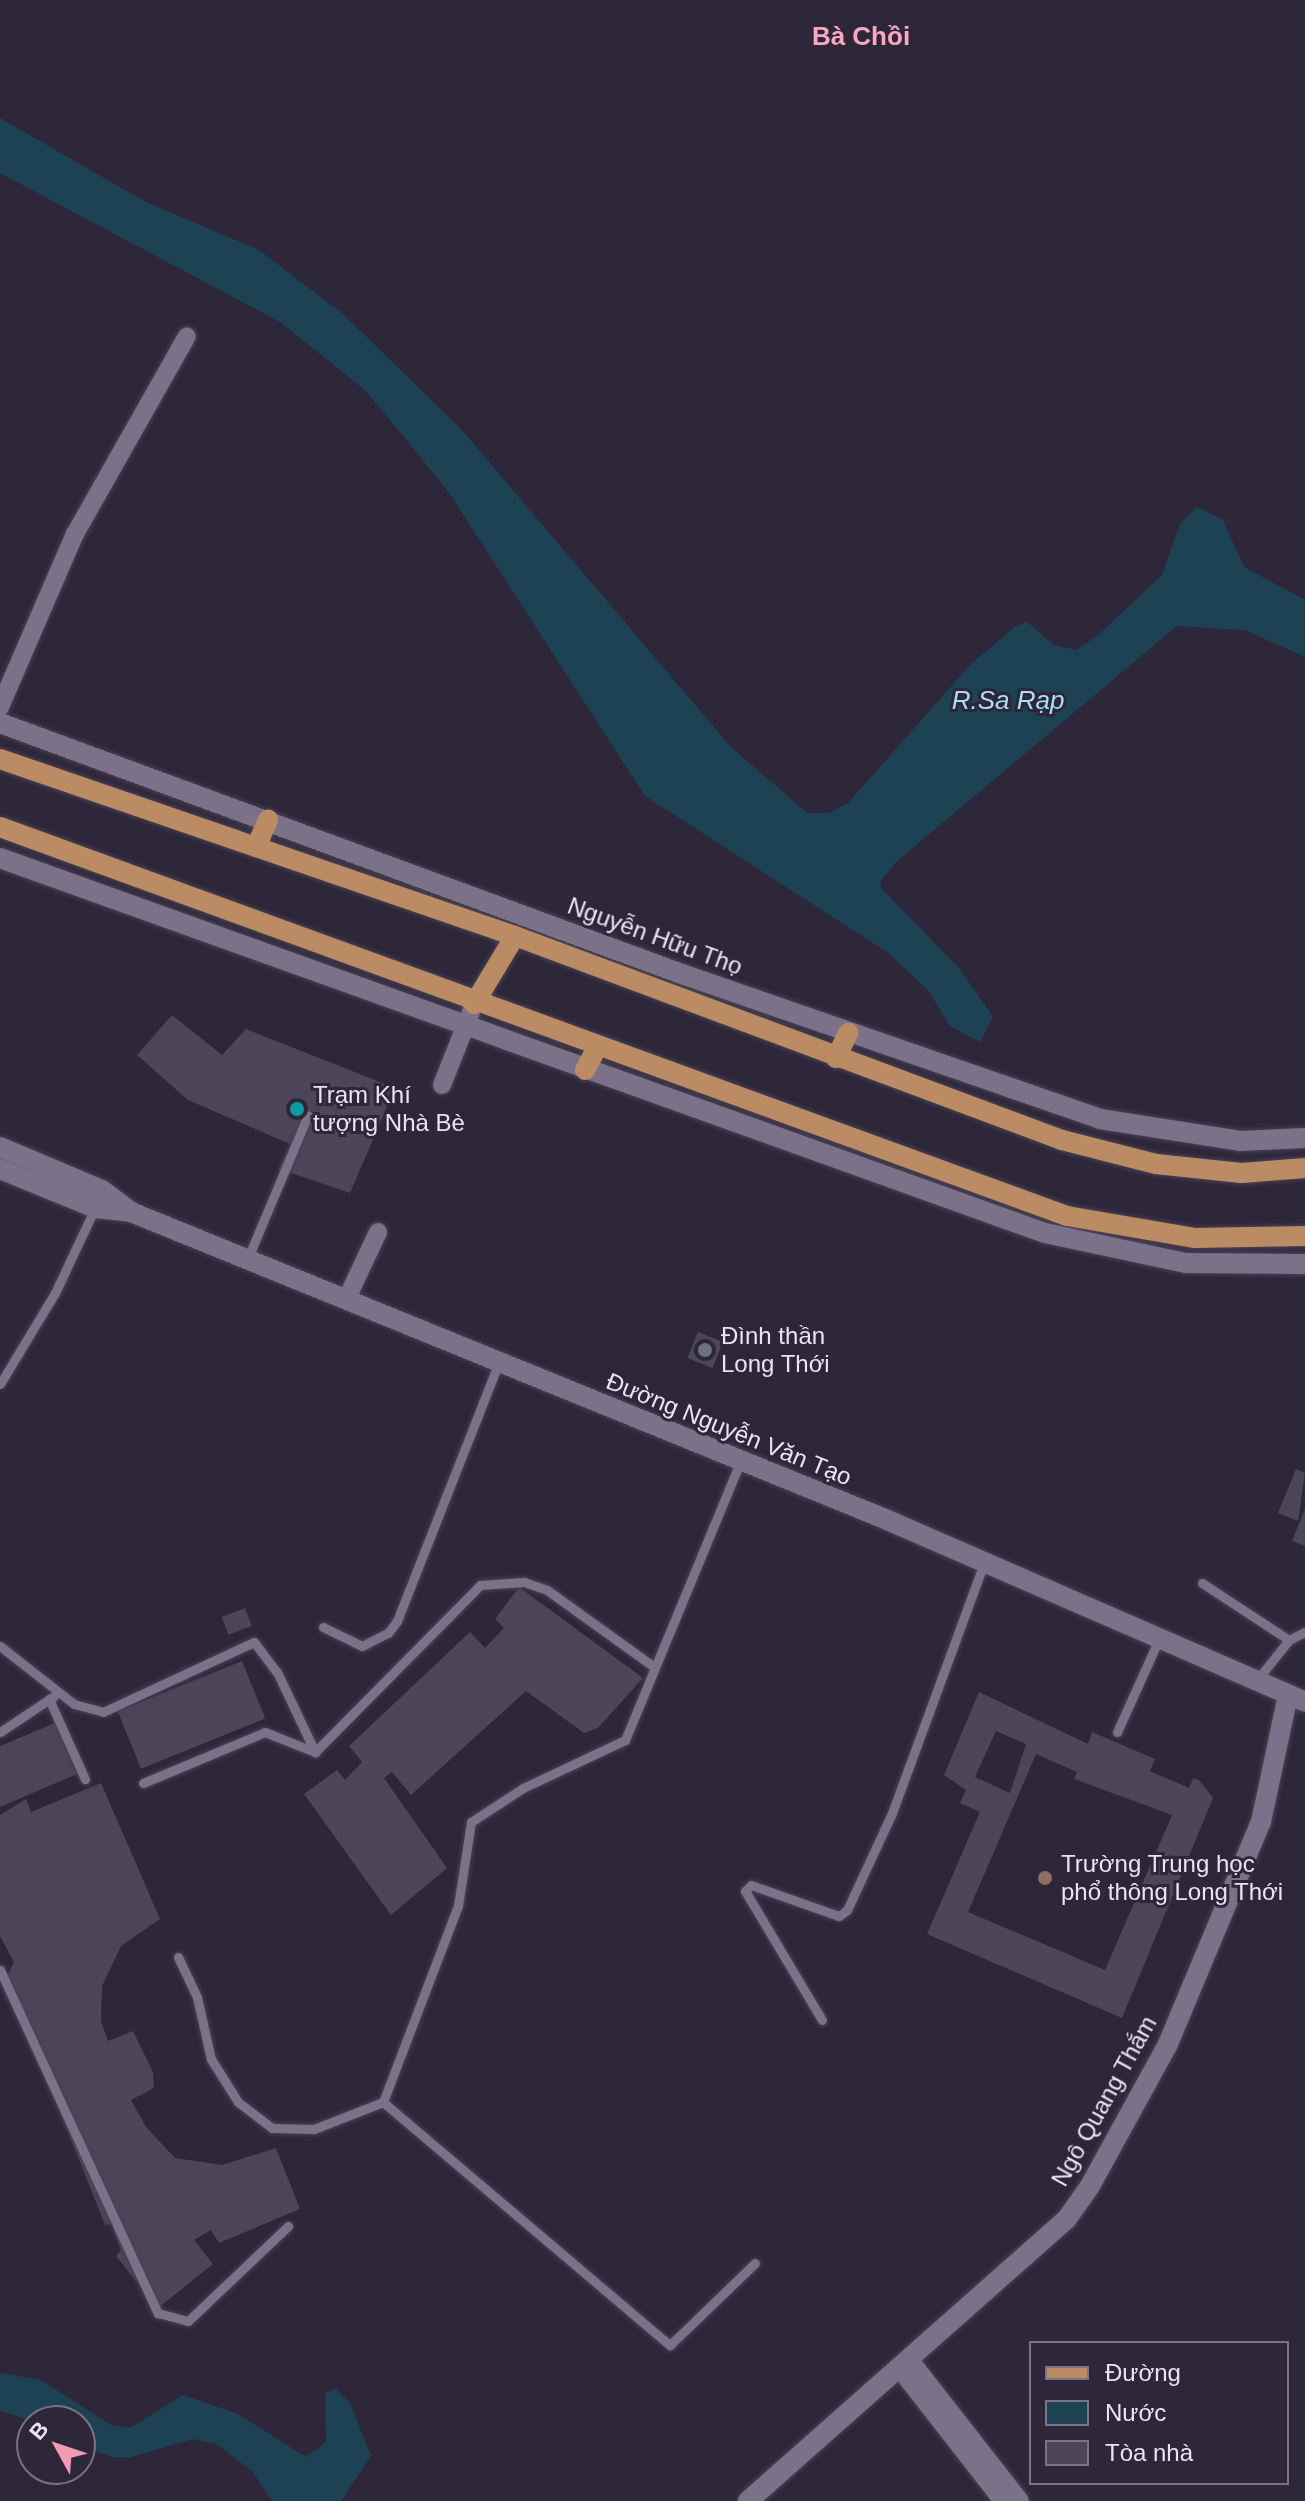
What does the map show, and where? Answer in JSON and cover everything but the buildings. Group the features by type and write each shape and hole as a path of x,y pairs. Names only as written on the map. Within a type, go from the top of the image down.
{"main road":[{"name":"Nguyễn Hữu Thọ","path":"0,723 848,1033 1100,1119 1240,1141 1305,1138"},
{"name":"Nguyễn Hữu Thọ","path":"0,759 515,936 1062,1140 1156,1164 1242,1173 1305,1168"},
{"path":"256,847 268,820"},
{"path":"0,827 474,1004 1067,1216 1194,1238 1305,1236"},
{"path":"0,858 1045,1233 1186,1263 1305,1264"},
{"path":"474,1004 515,936"},
{"path":"836,1058 848,1033"},
{"path":"585,1070 597,1047"},
{"name":"Đường Nguyễn Văn Tạo","path":"0,1147 102,1190 131,1212 347,1298 498,1365 984,1563 1296,1699"},
{"name":"Đường Nguyễn Văn Tạo","path":"0,1169 95,1208 131,1212"},
{"name":"Ngô Quang Thắm","path":"748,2501 1066,2220 1090,2186 1168,2044 1261,1822 1296,1699"}],"street":[{"path":"0,707 75,534 187,336"},
{"path":"442,1085 474,1004"},
{"path":"347,1298 378,1232"},
{"path":"904,2364 1003,2501"},
{"path":"904,2364 1020,2501"}],"lane":[{"path":"247,1260 308,1115"},
{"path":"0,1384 55,1293 95,1208"},
{"path":"323,1627 362,1646 388,1633 397,1621 498,1365"},
{"path":"178,1957 197,1997 211,2059 238,2102 272,2128 314,2129 383,2102 458,1906 471,1822 523,1788 625,1740 740,1462"},
{"path":"822,2020 745,1891 751,1885 839,1916 847,1910 892,1813 984,1563"},
{"path":"315,1752 480,1585 524,1582 547,1590 654,1667"},
{"path":"1202,1583 1289,1640"},
{"path":"1256,1681 1289,1640 1305,1632"},
{"path":"1117,1732 1159,1639"},
{"path":"0,1646 62,1691 74,1704 103,1712 254,1642 277,1672 315,1752"},
{"path":"0,1732 62,1691"},
{"path":"49,1699 85,1779"},
{"path":"143,1783 265,1732 315,1752"},
{"path":"0,1970 158,2313 188,2321 288,2226"},
{"path":"383,2102 670,2345 755,2263"}],"water":[{"name":"R.Sa Rạp","path":"0,118 144,201 259,250 343,314 461,429 730,746 807,813 828,813 848,803 971,664 1016,626 1027,622 1054,645 1076,650 1097,636 1162,575 1180,524 1197,507 1223,520 1244,567 1305,600 1305,657 1245,630 1177,626 896,862 880,882 882,889 959,968 993,1017 980,1042 950,1026 928,990 887,952 645,796 448,491 366,391 280,322 0,173"},
{"path":"0,2373 41,2380 80,2405 16,2405 16,2416 0,2411"},
{"path":"335,2388 350,2403 371,2456 341,2501 272,2501 252,2471 216,2444 193,2439 128,2458 96,2452 96,2415 111,2425 130,2428 183,2395 238,2414 306,2457 326,2442 325,2394"}],"place":[{"name":"Trạm Khí tượng Nhà Bè","path":"297,1109"},
{"name":"Đình thần Long Thới","path":"705,1350"},
{"name":"Trường Trung học phổ thông Long Thới","path":"1045,1878"}],"district":[{"name":"Bà Chồi","path":"861,37"}]}
